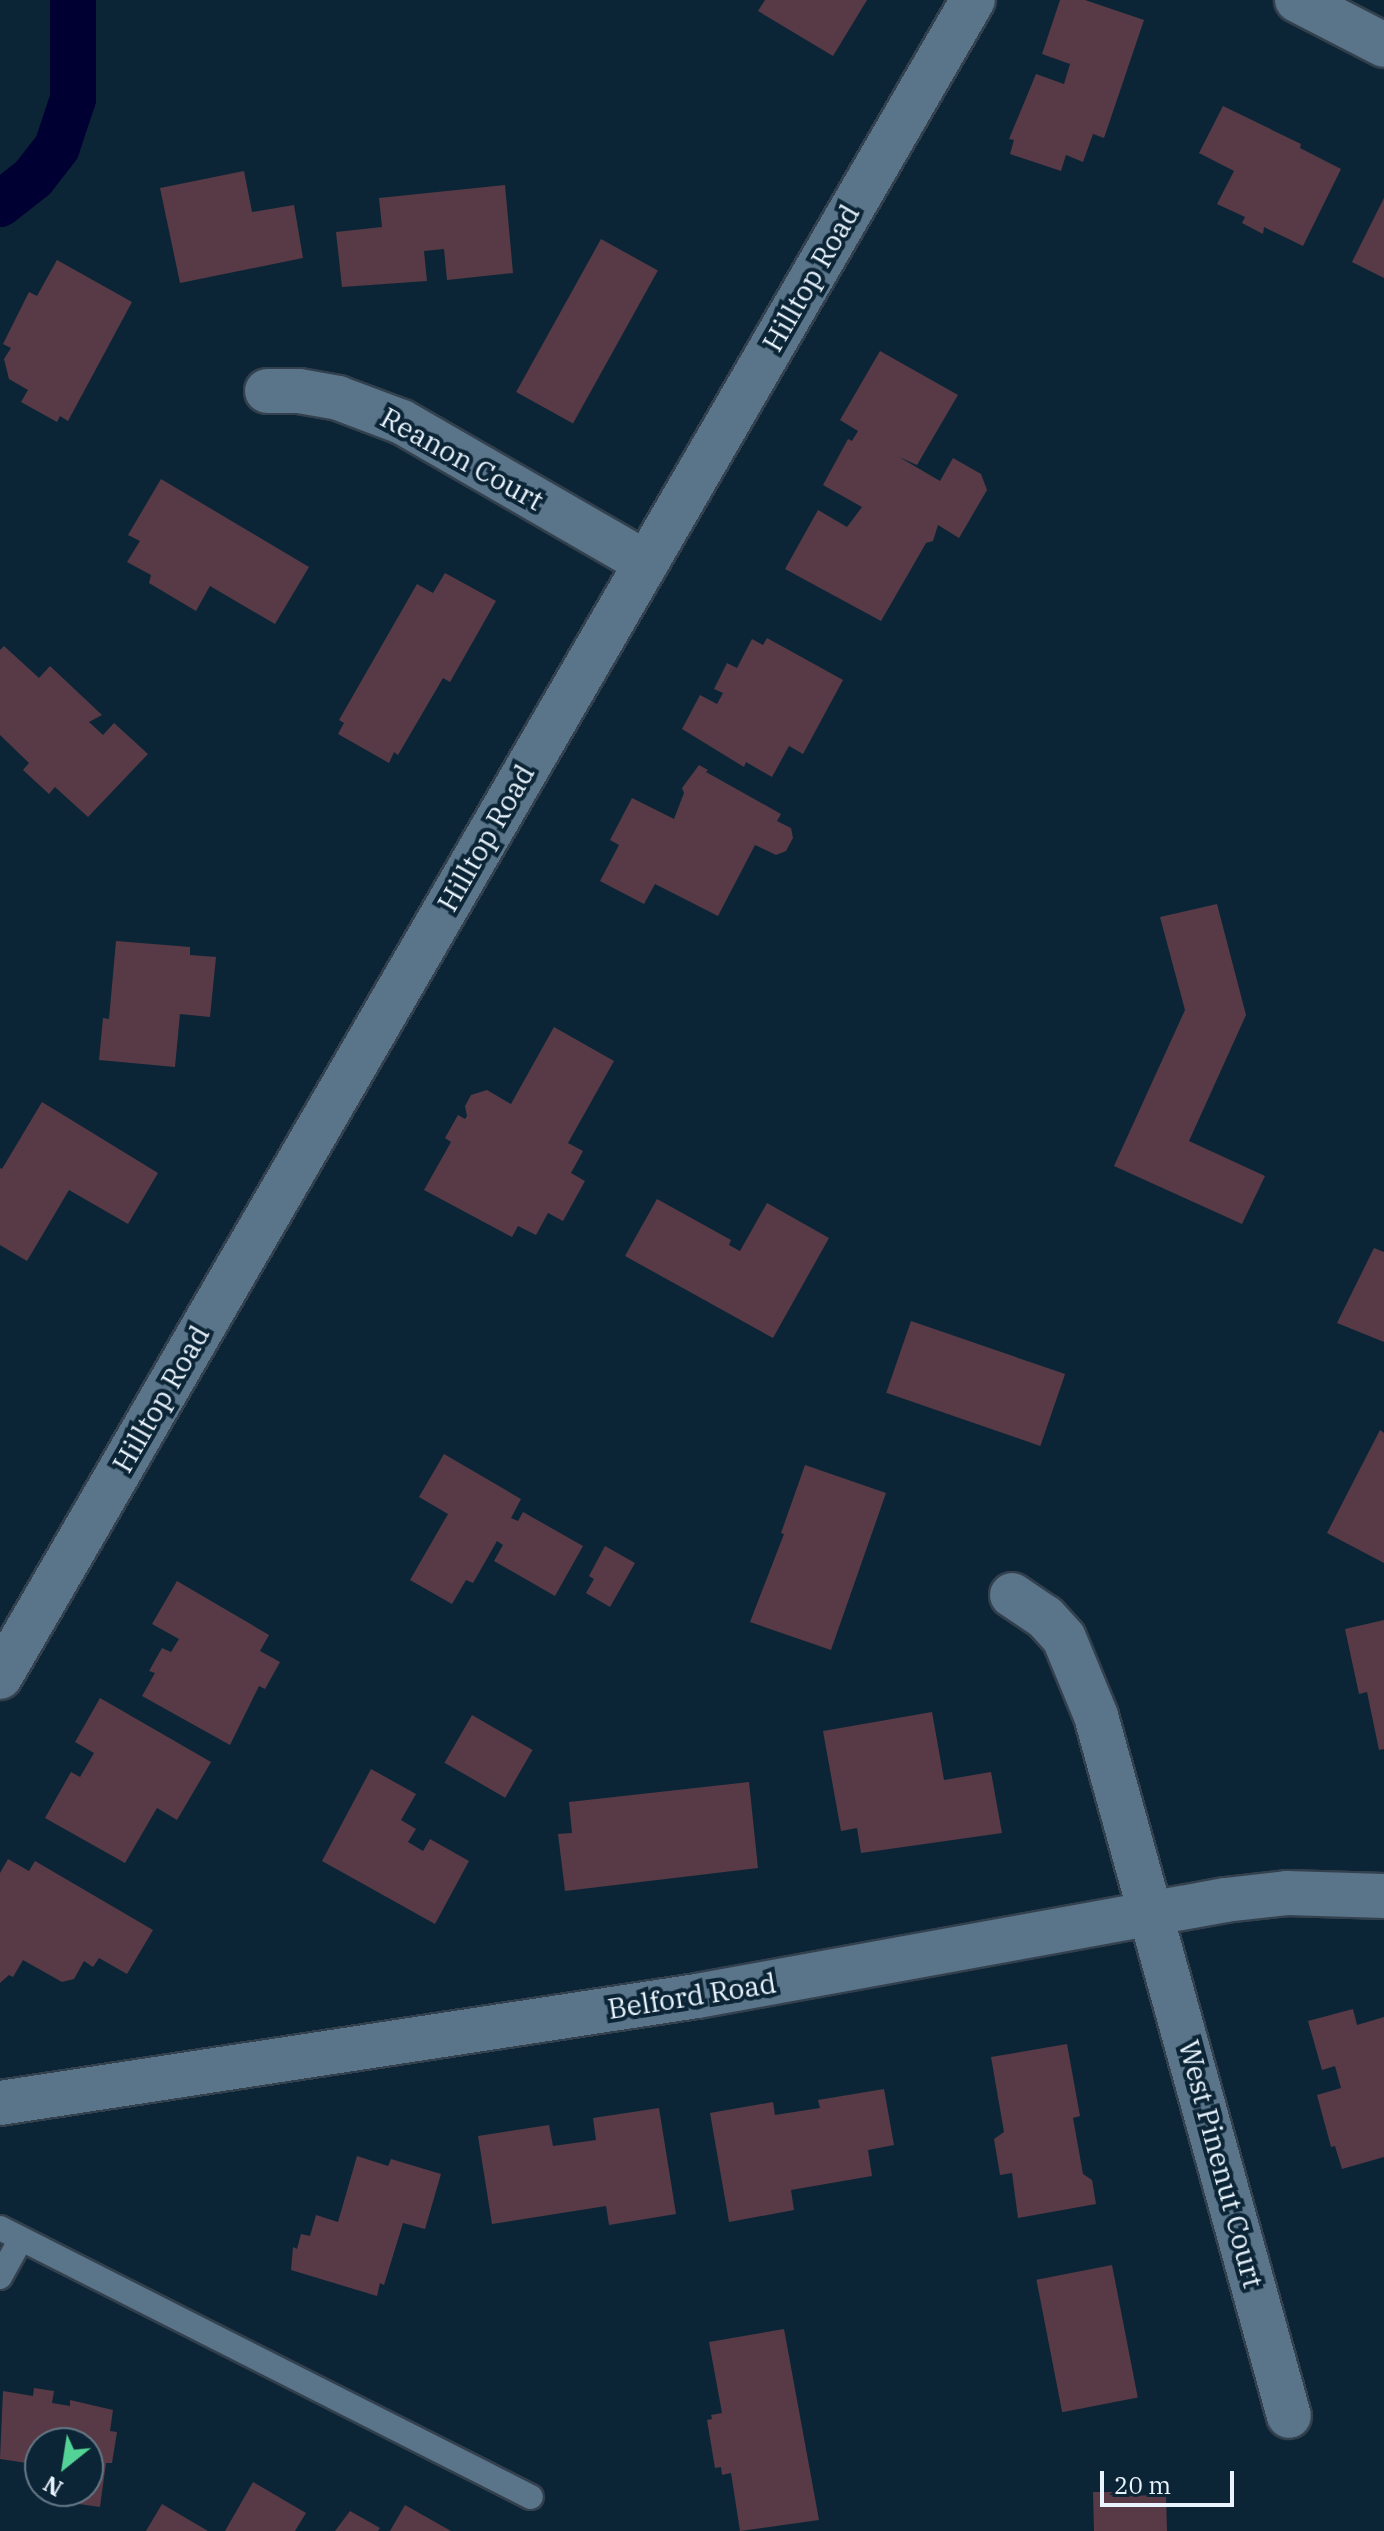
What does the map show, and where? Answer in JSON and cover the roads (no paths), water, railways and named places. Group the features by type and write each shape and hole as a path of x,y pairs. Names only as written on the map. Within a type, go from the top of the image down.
{"street":[{"name":"Hilltop Road","path":"0,1677 973,0"},
{"path":"1297,0 1384,45"},
{"name":"Reanon Court","path":"267,391 299,391 338,398 402,422 646,563"},
{"name":"West Pinenut Court","path":"1012,1595 1045,1617 1064,1638 1096,1716 1289,2416"},
{"name":"Belford Road","path":"0,2103 697,1996 1152,1913 1287,1893 1384,1896"}],"lane":[{"path":"0,2277 10,2233 531,2497"}],"waterway":[{"path":"0,204 33,178 57,147 73,99 73,0"}]}
